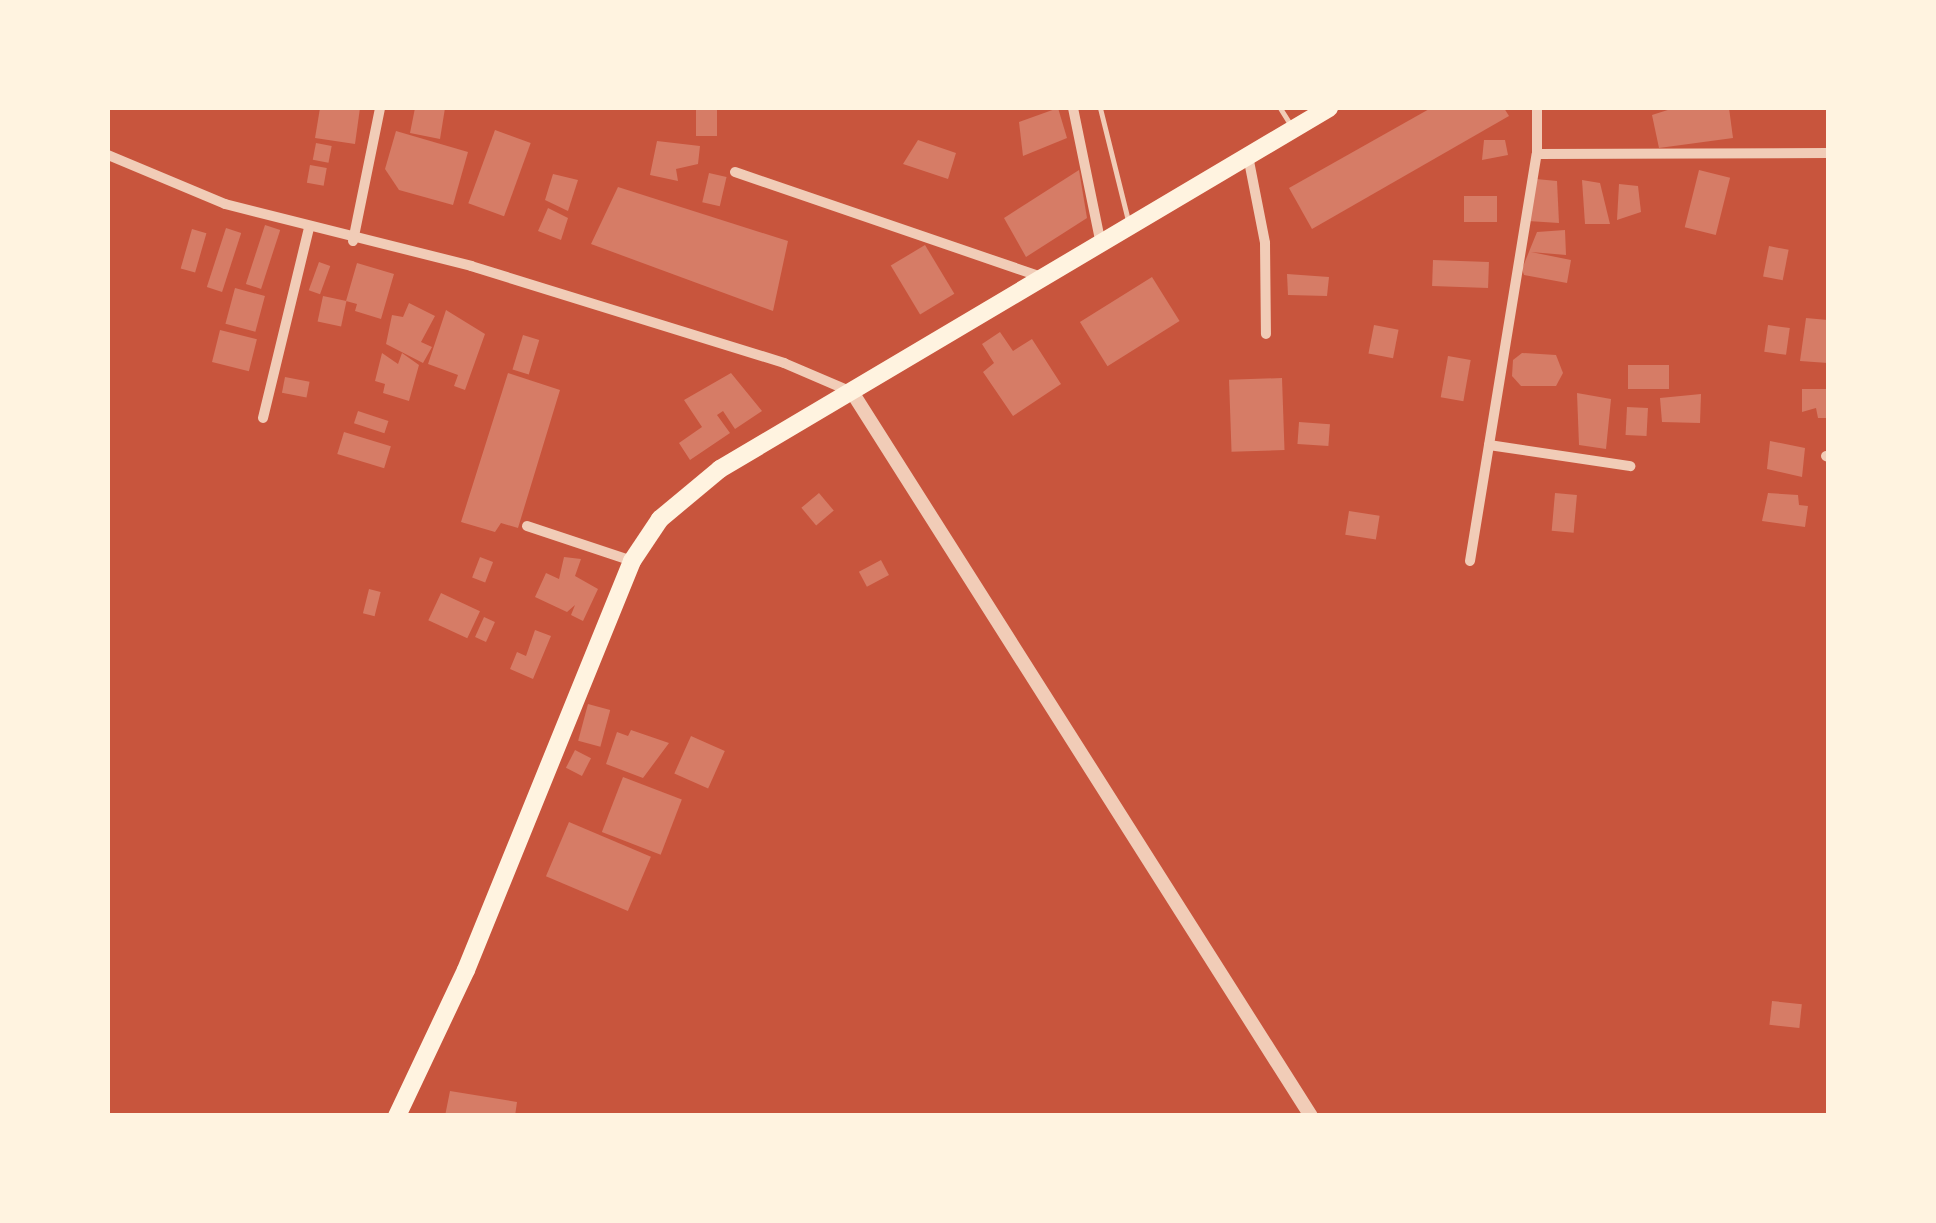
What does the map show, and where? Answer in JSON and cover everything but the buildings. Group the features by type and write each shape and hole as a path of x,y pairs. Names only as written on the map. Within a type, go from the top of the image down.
{"highway":[{"path":"397,1116 481,934 641,541 696,485 1329,108"}],"street":[{"path":"353,240 380,108"},
{"path":"1073,108 1102,246"},
{"path":"1470,561 1536,154 1536,108"},
{"path":"1536,154 1748,158 1828,153"},
{"path":"108,156 165,184 353,240 471,266 784,363 852,392 1311,1116"},
{"path":"1248,156 1265,243 1266,334"},
{"path":"734,172 1046,278"},
{"path":"263,418 309,228"},
{"path":"1489,445 1630,466"},
{"path":"527,526 632,561"}],"lane":[{"path":"1100,108 1130,228"},
{"path":"1280,108 1294,130"}]}
